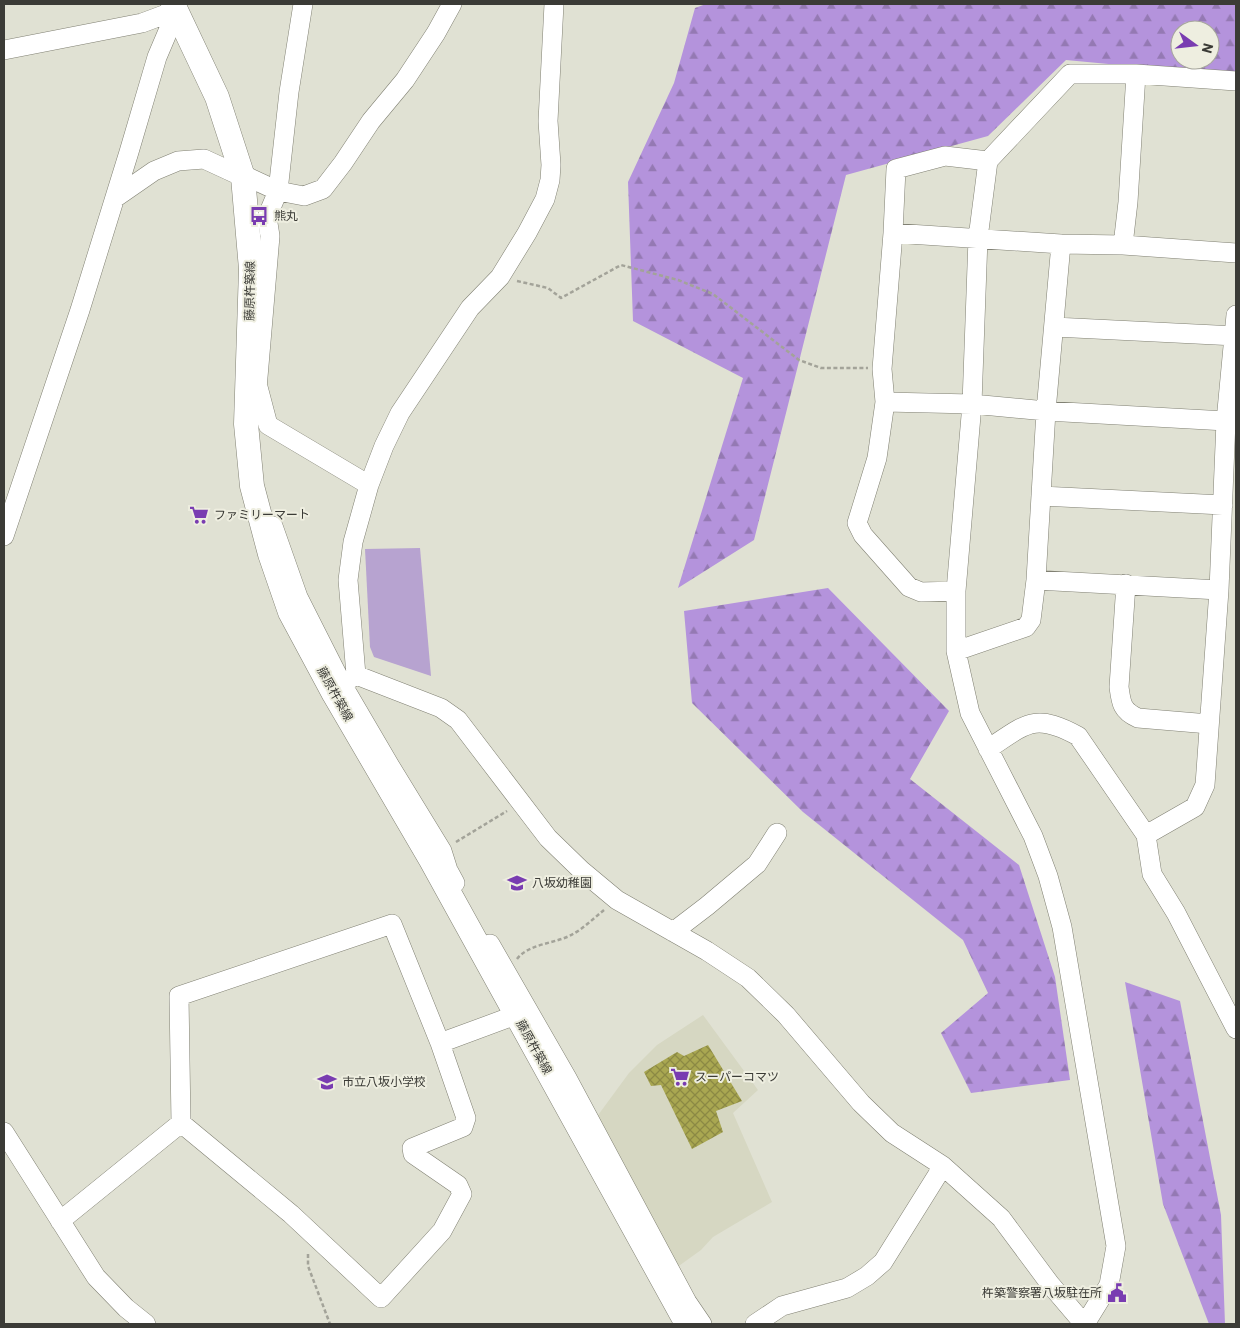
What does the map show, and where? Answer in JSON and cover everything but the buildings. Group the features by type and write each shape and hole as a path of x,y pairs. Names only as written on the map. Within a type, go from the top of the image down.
{"main road":[{"name":"藤原杵築線","path":"177,6 217,97 247,177 251,270 246,424 252,486 270,554 290,612 344,684 436,869 686,1324"}],"street":[{"path":"303,4 289,92 278,192 267,218 270,236 258,387 252,418 256,462 273,528 298,597 344,684 390,766 442,851 448,870 567,1078 687,1302 702,1324"},
{"path":"115,198 154,171 178,161 204,159 278,192 304,196 323,189 371,121 405,80 436,33 452,4"},
{"path":"344,684 348,580 353,542 369,485 384,446 400,413 470,308 500,277 545,199 550,180 551,165 548,121 554,4"},
{"path":"4,50 142,23 177,6"},
{"path":"4,536 80,310 157,57 177,6"},
{"path":"344,684 441,708 458,720 548,838 581,870 617,900 707,951 748,978 786,1015 862,1103 892,1133 943,1166 1001,1218 1050,1284 1085,1324 1110,1285 1116,1246 1062,927 1048,876 1033,836 970,713 956,651 956,591 972,404 978,238 988,161 1070,74 1136,74 1236,81"},
{"path":"1123,245 1128,202 1136,74"},
{"path":"956,591 921,592 908,587 863,535 857,523 877,458 884,402 882,368 894,233 896,169 945,156 988,161"},
{"path":"894,233 1236,253"},
{"path":"956,651 1026,627 1031,620 1036,580 1046,411 1061,244"},
{"path":"1146,835 1195,807 1205,785 1219,590 1226,421 1236,314"},
{"path":"1054,327 1235,336"},
{"path":"258,387 268,425 369,485"},
{"path":"884,402 972,404 1046,411 1226,421"},
{"path":"1041,496 1223,505"},
{"path":"1036,580 1219,590"},
{"path":"1126,584 1118,687 1121,702 1128,713 1138,718 1209,724"},
{"path":"988,749 1025,725 1041,722 1062,727 1078,736 1146,835 1152,874 1176,913 1236,1029"},
{"path":"673,932 757,864 778,833"},
{"path":"392,924 440,1043 466,1118 463,1127 412,1148 413,1154 458,1185 462,1194 442,1231 381,1298 286,1210 181,1123 179,996 392,924"},
{"path":"440,1043 516,1015"},
{"path":"60,1221 181,1123"},
{"path":"4,1132 96,1277 126,1308 146,1324"},
{"path":"755,1324 782,1306 847,1288 867,1276 883,1262 943,1166"}],"path":[{"path":"500,277 548,288 561,298 621,265 678,280 713,294 799,360 821,368 882,368"},
{"path":"442,851 520,803"},
{"path":"514,963 521,954 575,934 617,900"},
{"path":"308,1250 308,1266 330,1324"}],"shaded area":[{"path":"420,548 431,676 374,657 370,647 365,549"},
{"path":"703,1015 758,1090 733,1113 772,1202 713,1237 701,1250 676,1268 593,1122 629,1073 657,1045"}],"green space":[{"path":"706,4 1236,4 1236,76 1172,70 1220,70 1220,20 1170,20 1170,70 1066,60 988,136 846,175 754,540 678,588 743,378 633,321 628,182 674,83 695,8"},
{"path":"828,588 949,711 910,779 1019,865 1055,977 1070,1080 971,1093 941,1033 988,993 963,940 803,812 692,703 684,611"},
{"path":"1125,982 1180,1001 1221,1215 1225,1324 1209,1324 1163,1204"}],"place":[{"name":"熊丸","path":"259,216"},
{"name":"ファミリーマート","path":"199,515"},
{"name":"八坂幼稚園","path":"517,883"},
{"name":"スーパーコマツ","path":"680,1077"},
{"name":"市立八坂小学校","path":"327,1082"},
{"name":"杵築警察署八坂駐在所","path":"1117,1293"}]}
